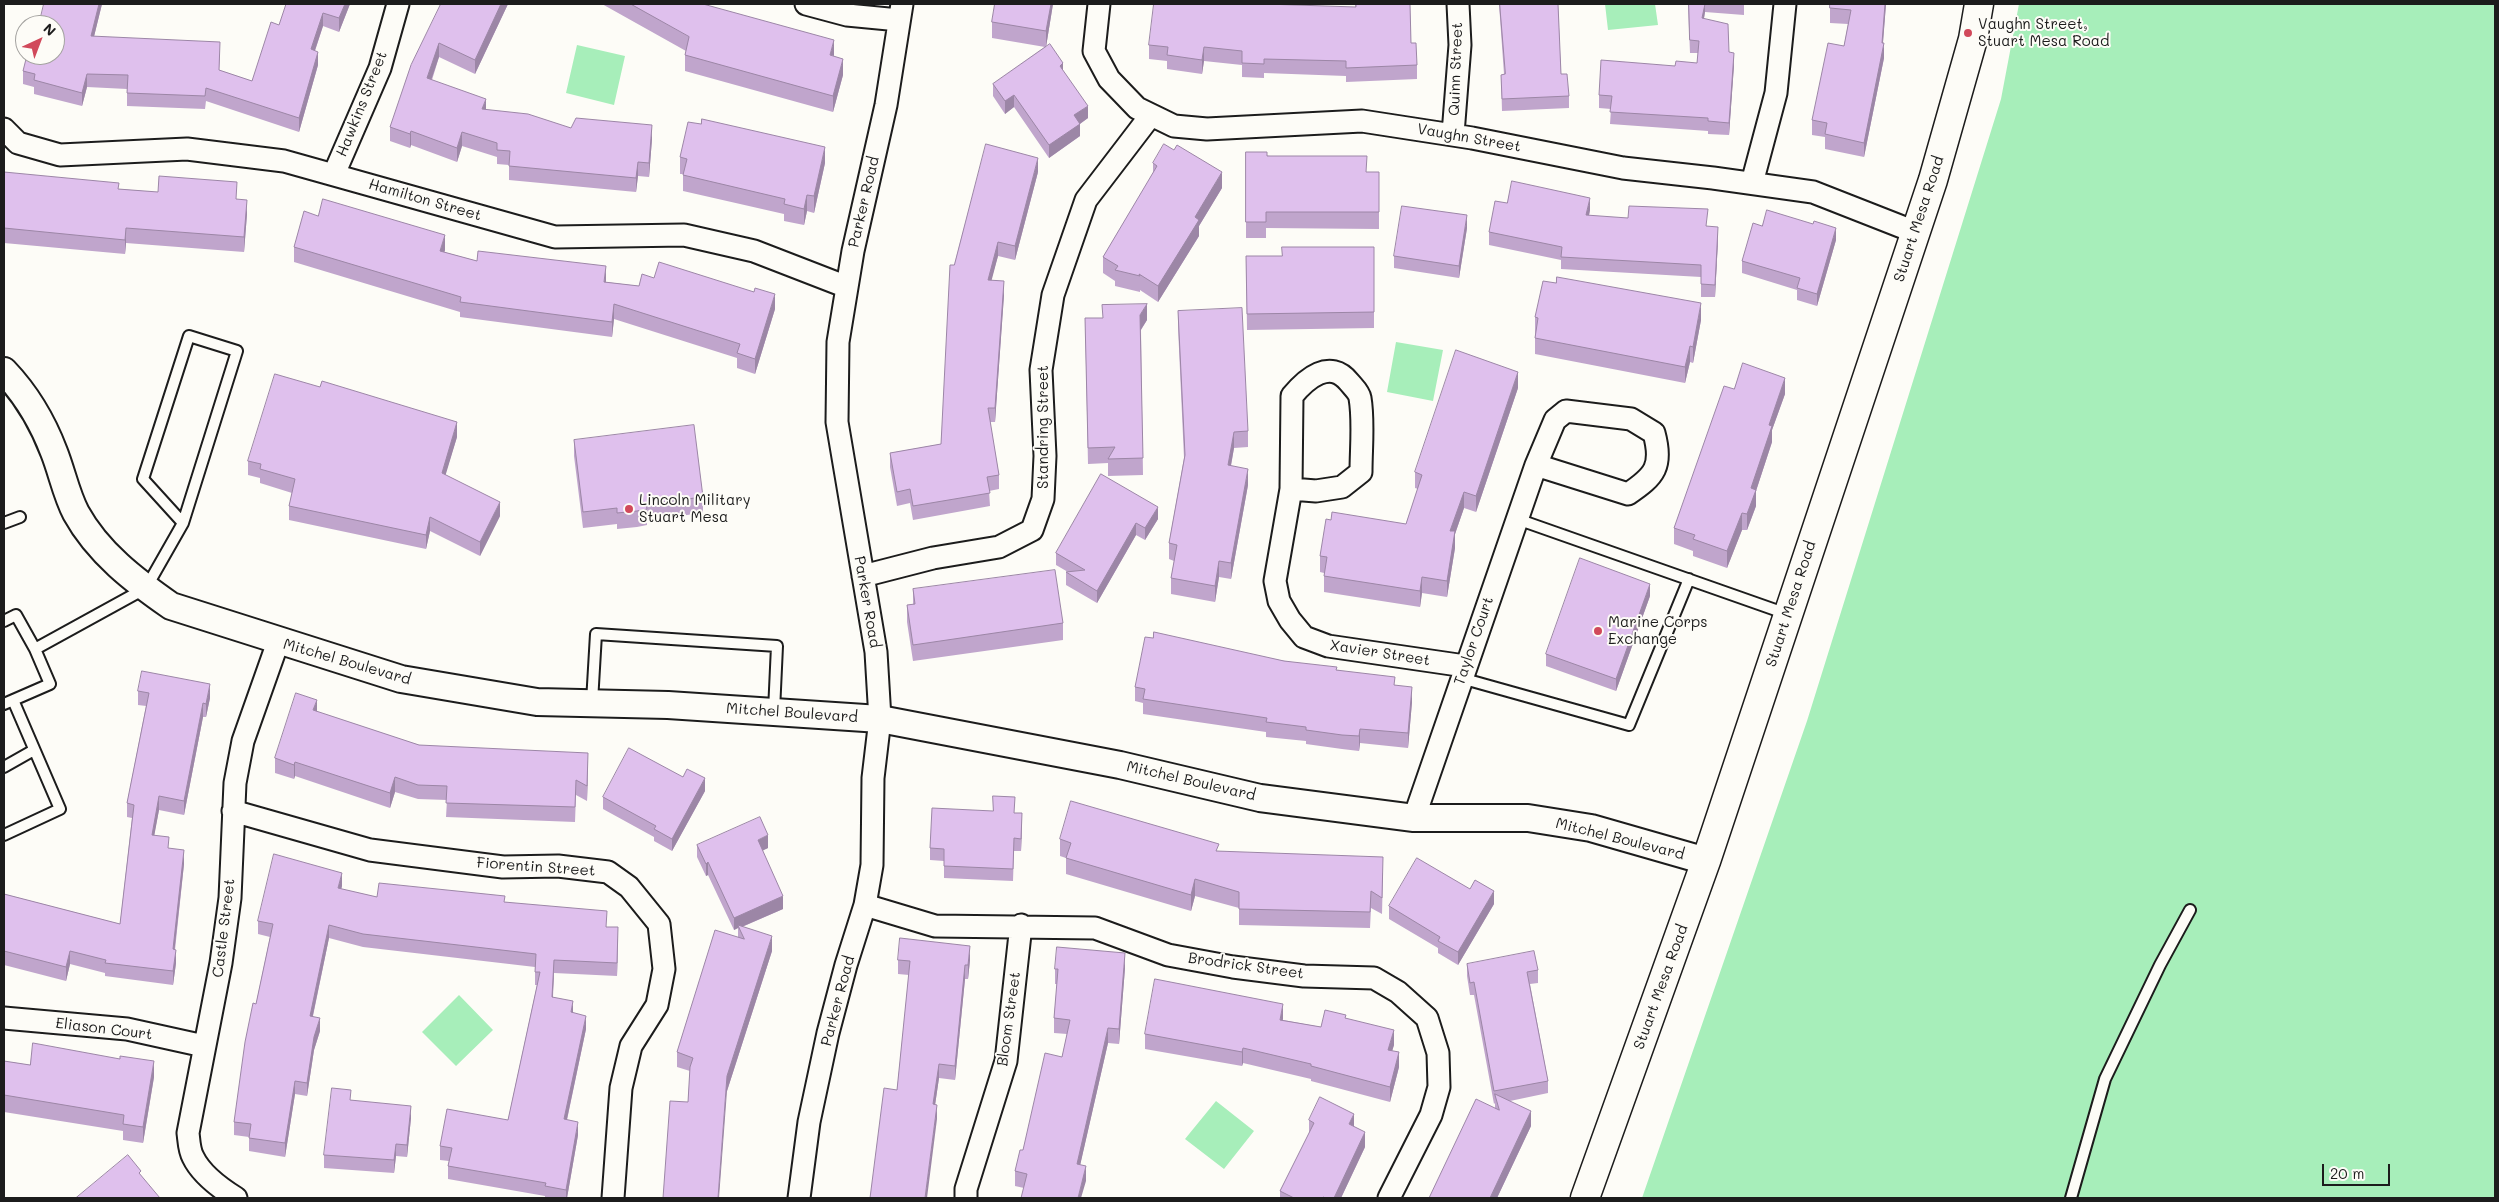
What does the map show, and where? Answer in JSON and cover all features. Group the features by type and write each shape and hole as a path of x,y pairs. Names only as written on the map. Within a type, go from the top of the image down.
{"main road":[{"name":"Stuart Mesa Road","path":"1585,1198 1706,861 1932,180 1970,49 1979,4"}],"street":[{"name":"Hawkins Street","path":"334,174 380,68 398,4"},
{"path":"806,4 847,15 900,12"},
{"name":"Vaughn Street","path":"1098,4 1094,51 1109,79 1138,108 1174,126 1207,129 1362,121 1453,134 1623,168 1813,192 1914,232"},
{"name":"Quinn Street","path":"1453,134 1460,45 1458,4"},
{"path":"1752,183 1776,93 1785,4"},
{"name":"Parker Road","path":"799,1198 809,1122 828,1033 846,965 865,905 872,865 873,778 880,719 876,652 837,422 838,342 853,251 886,105 900,12"},
{"name":"Standring Street","path":"863,576 934,558 998,547 1032,530 1043,499 1045,456 1040,370 1052,295 1086,200 1151,115"},
{"name":"Hamilton Street","path":"4,129 18,143 60,155 187,149 284,160 555,237 684,235 754,251 847,287"},
{"name":"Mitchel Boulevard","path":"4,371 21,392 43,427 76,513 113,560 146,588 172,606 278,642 401,679 537,702 668,705 880,719 1120,765 1260,798 1414,818 1528,818 1591,828 1706,861"},
{"name":"Xavier Street","path":"1292,489 1316,491 1342,487 1361,472 1360,396 1347,379 1330,371 1317,374 1301,385 1292,396 1292,489 1276,581 1279,601 1290,620 1304,637 1328,646 1463,672"},
{"name":"Taylor Court","path":"1414,818 1536,465 1555,420 1566,411 1631,419 1654,433 1658,449 1658,464 1648,481 1628,494 1536,465"},
{"name":"Castle Street","path":"236,1198 225,1191 200,1168 192,1155 188,1133 221,962 230,898 235,783 243,741 278,642"},
{"name":"Fiorentin Street","path":"234,810 370,850 503,867 558,866 608,872 629,887 658,924 664,969 658,1006 631,1046 621,1088 613,1198"},
{"name":"Brodrick Street","path":"865,905 935,926 1021,925 1095,928 1168,955 1233,967 1304,976 1374,978 1398,992 1427,1018 1438,1053 1439,1087 1431,1115 1389,1198"},
{"name":"Bloom Street","path":"966,1198 966,1189 1006,1061 1021,925"},
{"name":"Eliason Court","path":"4,1018 127,1029 204,1046"}],"lane":[{"path":"35,649 146,588 183,523 237,351 189,336 142,479 183,523"},
{"path":"4,523 20,517"},
{"path":"1517,519 1788,614"},
{"path":"1463,672 1629,725 1688,579"},
{"path":"4,621 16,615 35,649 50,684 8,702 34,750 60,809 4,835"},
{"path":"592,703 596,634 777,646 774,712"},
{"path":"4,767 34,750"},
{"path":"2071,1198 2105,1080 2160,966 2190,910"}],"green space":[{"path":"1605,4 1655,4 1658,25 1608,30"},
{"path":"2019,4 2495,4 2495,1198 1642,1198 1807,721 2001,99"},
{"path":"577,45 625,56 614,105 566,93"},
{"path":"1396,342 1443,350 1433,401 1387,392"},
{"path":"459,995 493,1030 456,1066 422,1032"},
{"path":"1216,1101 1254,1131 1224,1169 1185,1139"}],"building":[{"path":"44,4 99,4 91,36 220,42 219,70 252,81 271,22 279,25 286,4 345,4 339,18 323,13 311,49 318,52 299,118 206,88 205,96 127,93 128,75 87,74 82,93 34,80 35,74 23,71 24,65 65,65 65,15 41,15"},
{"path":"441,4 501,4 475,60 439,43 427,78 486,99 482,109 528,114 571,128 576,118 652,125 649,163 638,162 636,178 509,166 510,151 497,150 497,143 462,132 457,148 411,131 410,134 390,127 411,65"},
{"path":"631,4 703,4 834,40 830,55 843,59 833,96 685,55 689,37"},
{"path":"995,4 1051,4 1046,31 992,22"},
{"path":"1154,4 1265,4 1356,7 1356,4 1410,4 1411,43 1416,43 1417,65 1346,68 1346,61 1264,59 1264,64 1242,63 1242,51 1204,47 1202,60 1167,55 1168,47 1149,45"},
{"path":"1500,4 1558,4 1561,74 1567,74 1569,96 1502,99 1501,75 1505,74"},
{"path":"1689,4 1705,4 1702,18 1728,24 1729,52 1734,53 1729,123 1708,121 1708,118 1610,112 1612,96 1599,95 1601,60 1675,66 1676,61 1697,63 1699,41 1690,40"},
{"path":"1830,4 1885,4 1882,43 1884,43 1864,143 1825,134 1827,123 1812,120 1828,43 1844,46 1851,10 1830,8"},
{"path":"1050,44 1063,63 1060,66 1088,106 1074,115 1080,124 1049,145 1014,95 1005,101 993,84"},
{"path":"702,119 825,147 814,196 807,195 804,209 784,204 785,199 683,175 687,159 680,157 688,122 701,124"},
{"path":"986,144 1038,158 1015,246 998,242 988,280 1004,281 995,408 988,408 999,475 987,477 990,493 913,506 910,489 897,492 890,453 941,444 950,265 954,265"},
{"path":"1164,144 1174,150 1177,145 1222,172 1195,217 1199,220 1158,286 1139,274 1140,276 1115,270 1118,266 1103,257 1157,166 1153,163"},
{"path":"1246,152 1267,152 1267,156 1367,156 1366,172 1379,172 1379,212 1266,212 1266,222 1246,222"},
{"path":"4,172 119,183 118,189 158,192 159,176 237,182 236,199 247,200 244,237 126,228 125,240 4,228"},
{"path":"1512,181 1590,198 1586,215 1628,218 1629,206 1708,209 1706,226 1718,227 1715,285 1701,284 1701,265 1561,257 1562,247 1489,232 1495,201 1507,203"},
{"path":"323,199 445,235 440,251 477,261 478,251 606,266 604,282 639,286 642,274 654,278 659,262 754,292 755,288 775,294 755,359 737,353 740,344 614,304 612,322 460,302 461,297 294,247 304,211 318,216"},
{"path":"1402,206 1467,215 1459,266 1394,256"},
{"path":"1767,210 1813,224 1814,221 1836,228 1817,294 1797,288 1800,278 1742,261 1753,223 1762,226"},
{"path":"1282,247 1374,247 1374,312 1247,314 1246,256 1282,256"},
{"path":"1557,277 1701,303 1693,347 1690,346 1685,367 1535,338 1538,318 1535,317 1543,281 1556,283"},
{"path":"1147,304 1140,315 1143,458 1108,459 1115,447 1088,448 1085,318 1103,318 1102,305"},
{"path":"1242,308 1248,431 1234,432 1228,465 1248,469 1231,563 1219,561 1215,586 1171,578 1177,545 1169,543 1185,455 1178,311"},
{"path":"1456,350 1518,372 1476,496 1464,492 1450,531 1455,531 1447,581 1422,577 1420,591 1324,576 1327,557 1320,556 1326,519 1331,520 1332,512 1406,524 1422,475 1415,472"},
{"path":"1743,363 1785,378 1769,425 1772,426 1751,488 1756,490 1747,514 1742,513 1727,551 1693,539 1695,535 1674,528 1724,386 1734,389"},
{"path":"275,374 320,387 322,381 457,422 442,473 500,502 480,542 430,517 426,535 289,506 295,479 260,469 261,464 248,461"},
{"path":"694,425 703,497 646,504 647,509 637,511 617,513 617,508 583,512 574,440"},
{"path":"1101,474 1158,507 1145,528 1136,523 1097,591 1066,572 1085,570 1056,553"},
{"name":"Marine Corps Exchange","path":"1580,558 1650,584 1616,679 1546,654"},
{"path":"1055,570 1063,623 913,645 907,605 915,604 913,589"},
{"path":"1154,632 1284,661 1337,667 1336,670 1395,677 1394,685 1412,687 1408,733 1360,729 1359,736 1342,735 1306,730 1306,727 1266,722 1267,718 1143,699 1145,689 1135,687 1145,637 1153,638"},
{"path":"142,671 210,684 206,704 203,703 184,801 159,796 152,835 169,837 168,848 184,850 173,949 176,950 173,971 105,963 106,960 70,951 66,967 4,951 4,894 120,924 134,805 127,803 149,693 138,691"},
{"path":"296,693 317,700 313,710 419,745 588,753 587,786 576,780 575,807 446,803 447,786 418,785 395,777 390,793 295,762 294,765 275,758"},
{"path":"629,748 683,777 687,769 705,778 672,839 654,829 656,826 603,797"},
{"path":"993,796 1015,797 1014,813 1022,813 1021,839 1014,838 1013,869 944,866 944,849 930,848 932,808 993,811"},
{"path":"1071,801 1219,844 1216,851 1383,857 1382,898 1371,891 1370,912 1239,909 1239,892 1195,879 1191,895 1066,858 1071,843 1060,839"},
{"path":"760,817 768,835 758,840 783,896 734,918 708,862 706,864 697,845"},
{"path":"274,854 342,873 338,888 377,897 379,883 505,896 504,902 607,911 606,927 618,927 617,963 554,960 552,997 573,1001 571,1012 586,1016 564,1119 578,1122 566,1190 545,1186 546,1183 448,1166 452,1148 440,1146 447,1109 508,1120 540,972 535,972 536,954 363,934 329,925 310,1016 320,1018 314,1037 307,1083 295,1081 285,1143 249,1138 251,1124 234,1122 245,1042 253,1003 256,1004 273,924 258,921"},
{"path":"1417,858 1470,889 1475,880 1494,891 1458,952 1438,941 1440,937 1389,906"},
{"path":"738,925 772,936 727,1076 718,1198 663,1198 670,1101 688,1102 690,1067 693,1058 677,1052 715,930 744,939"},
{"path":"900,938 970,946 968,965 965,965 955,1066 939,1064 933,1104 937,1105 925,1198 870,1198 884,1088 897,1090 910,961 898,960"},
{"path":"1057,947 1125,953 1119,1029 1108,1028 1077,1164 1086,1166 1078,1198 1021,1198 1027,1174 1015,1171 1020,1150 1023,1150 1045,1053 1062,1057 1070,1020 1054,1018 1058,969 1055,969"},
{"path":"1534,951 1538,970 1527,972 1548,1081 1494,1091 1474,982 1470,983 1467,964"},
{"path":"1155,979 1283,1004 1280,1020 1321,1027 1325,1010 1346,1015 1345,1018 1394,1030 1388,1050 1399,1052 1390,1087 1311,1066 1311,1064 1243,1048 1242,1052 1145,1034"},
{"path":"33,1043 120,1059 120,1056 154,1061 143,1127 123,1124 124,1115 4,1095 4,1061 30,1065"},
{"path":"332,1088 351,1090 350,1100 411,1106 407,1145 396,1144 394,1160 324,1155"},
{"path":"1495,1094 1531,1111 1490,1198 1429,1198 1476,1099 1499,1110"},
{"path":"1320,1097 1354,1114 1349,1124 1365,1132 1334,1198 1294,1198 1280,1191 1314,1123 1309,1120"},
{"path":"128,1155 141,1171 139,1173 160,1198 76,1198"}],"place":[{"name":"Vaughn Street, Stuart Mesa Road","path":"1968,33"},
{"name":"Lincoln Military Stuart Mesa","path":"629,509"},
{"name":"Marine Corps Exchange","path":"1598,631"}]}
